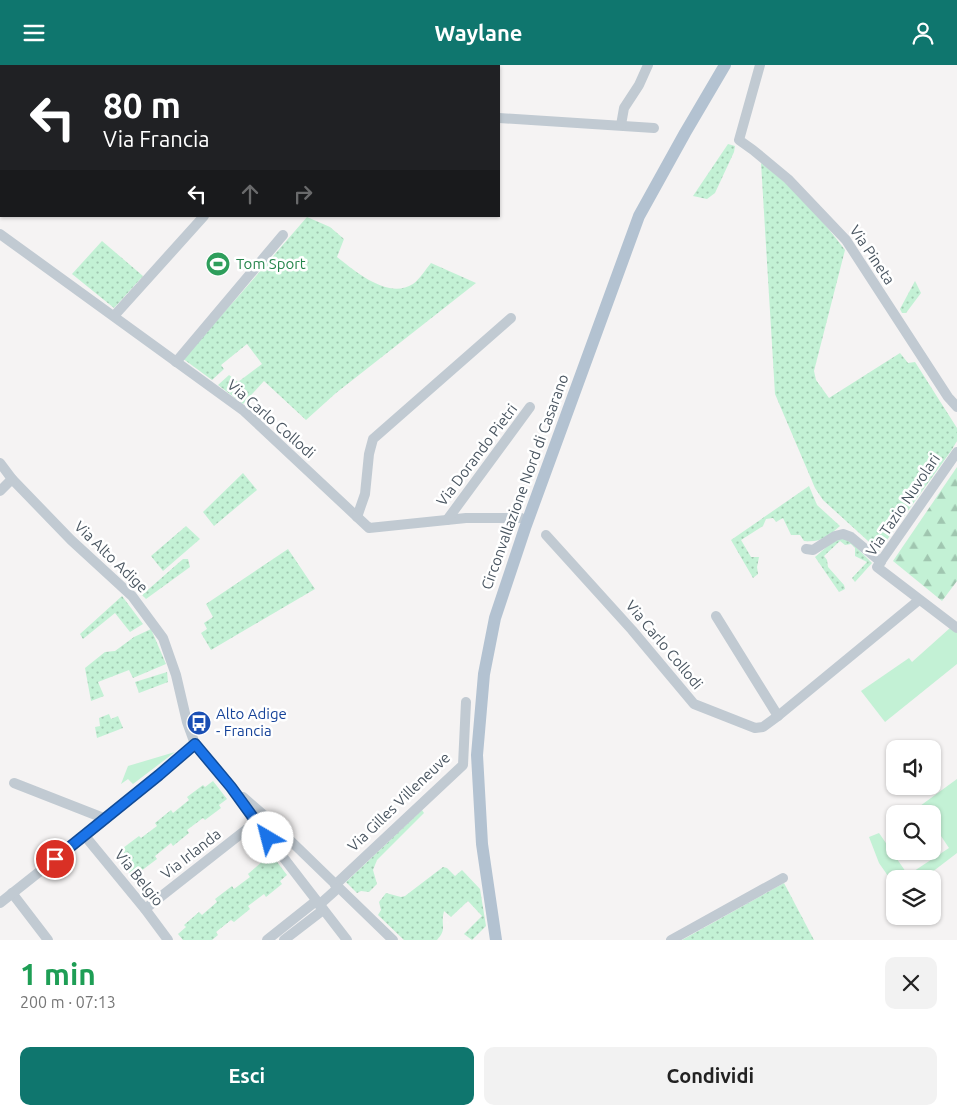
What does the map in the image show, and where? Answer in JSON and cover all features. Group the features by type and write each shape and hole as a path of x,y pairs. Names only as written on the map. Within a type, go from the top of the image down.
{"main road":[{"name":"Circonvallazione Nord di Casarano","path":"496,940 482,844 477,755 484,674 495,618 528,519 639,216 725,65"}],"street":[{"path":"621,125 624,108 639,85 648,65"},
{"name":"Via Pineta","path":"760,65 739,141 754,150 788,179 846,240 948,397 957,407"},
{"path":"500,118 654,128"},
{"path":"114,316 203,217"},
{"name":"Via Carlo Collodi","path":"0,235 244,411 369,528 466,518 521,518"},
{"path":"176,362 283,235"},
{"path":"357,517 366,494 369,453 373,439 511,318"},
{"name":"Via Dorando Pietri","path":"447,520 530,407"},
{"name":"Via Tazio Nuvolari","path":"957,452 878,567 957,628"},
{"name":"Via Alto Adige","path":"0,463 12,479 71,540 132,596 163,638 176,675 195,744"},
{"path":"0,491 12,479"},
{"path":"806,549 813,551 835,536 843,534 851,537 881,562"},
{"name":"Via Carlo Collodi","path":"546,535 632,630 694,704 755,728 763,727 778,716 919,600"},
{"path":"716,616 778,716"},
{"name":"Via Gilles Villeneuve","path":"319,905 463,765 466,702"},
{"path":"0,902 106,819 195,744 231,787 347,940"},
{"path":"14,783 106,819"},
{"path":"231,787 266,817 336,887 393,940"},
{"name":"Via Irlanda","path":"145,909 256,822"},
{"name":"Via Belgio","path":"84,836 145,909 168,940"},
{"path":"671,940 783,878"},
{"path":"12,893 48,940"},
{"path":"267,940 319,905"},
{"path":"284,940 319,905"}],"green space":[{"path":"728,144 735,146 734,152 715,193 707,199 693,196"},
{"path":"761,163 785,182 806,203 845,250 814,371 816,380 829,398 900,353 908,363 915,362 957,428 957,441 951,451 879,551 823,500 815,488 775,394"},
{"path":"307,217 330,227 344,239 337,257 372,282 393,289 403,288 413,284 431,263 476,283 336,393 306,420 264,381 243,404 218,385 229,375 238,382 262,364 247,344 221,365 224,369 212,380 182,358"},
{"path":"102,241 143,276 114,308 72,274"},
{"path":"915,281 921,293 906,313 902,313 900,309"},
{"path":"957,467 957,581 942,601 893,561"},
{"path":"243,473 257,490 214,526 203,512"},
{"path":"809,486 817,505 840,526 820,540 804,541 800,535 791,535 783,518 776,522 773,518 766,519 763,526 741,540 751,557 759,557 758,574 753,578 731,540"},
{"path":"186,526 200,539 163,571 151,556"},
{"path":"837,538 848,539 872,563 855,582 852,578 867,562 855,556 855,548 851,544 845,545 840,541 824,556 828,567 844,585 845,589 839,592 815,557"},
{"path":"288,549 315,589 211,650 201,633 207,629 204,623 213,617 206,604"},
{"path":"183,559 188,559 190,567 146,599 142,595"},
{"path":"122,596 143,624 130,632 115,613 83,639 80,634"},
{"path":"950,628 957,633 957,664 885,722 861,691 909,658 912,662"},
{"path":"151,629 166,664 133,678 129,670 98,682 104,696 91,701 85,668 105,652 115,651 134,637"},
{"path":"167,672 168,682 139,693 135,682"},
{"path":"109,714 111,719 118,716 123,728 97,738 95,727 100,726 99,718"},
{"path":"175,752 133,784 128,779 121,784 128,766"},
{"path":"957,779 957,853 935,870 916,870 931,860 941,860 941,853 949,848 941,836 941,805 921,805 935,795 941,795 941,791"},
{"path":"213,781 227,799 219,805 221,808 187,830 189,833 173,846 171,843 155,856 157,859 141,871 139,869 131,875 117,857 125,851 123,848 157,826 155,823 171,810 173,813 189,800 187,797 203,785 205,787"},
{"path":"422,810 424,813 377,860 373,870 377,884 369,892 361,891 357,893 346,882"},
{"path":"879,833 886,843 886,860 898,860 905,870 886,870 886,873 879,863 869,837"},
{"path":"274,858 287,875 280,881 282,884 266,897 264,894 248,906 250,909 234,922 231,920 216,932 218,935 212,940 183,940 178,934 186,927 184,925 199,912 202,915 217,902 215,899 232,886 234,889 250,877 248,874 263,861 266,864"},
{"path":"443,867 447,868 455,876 462,870 480,889 486,926 472,940 464,934 482,916 468,901 451,917 444,911 443,930 437,940 404,940 378,915 381,910 379,902 386,893 401,897 405,896"},
{"path":"784,883 814,940 682,940"}],"place":[{"name":"Tom Sport","path":"218,264"},
{"name":"Alto Adige - Francia","path":"199,723"}],"route":[{"path":"55,859 195,744 231,787 268,838"}]}
